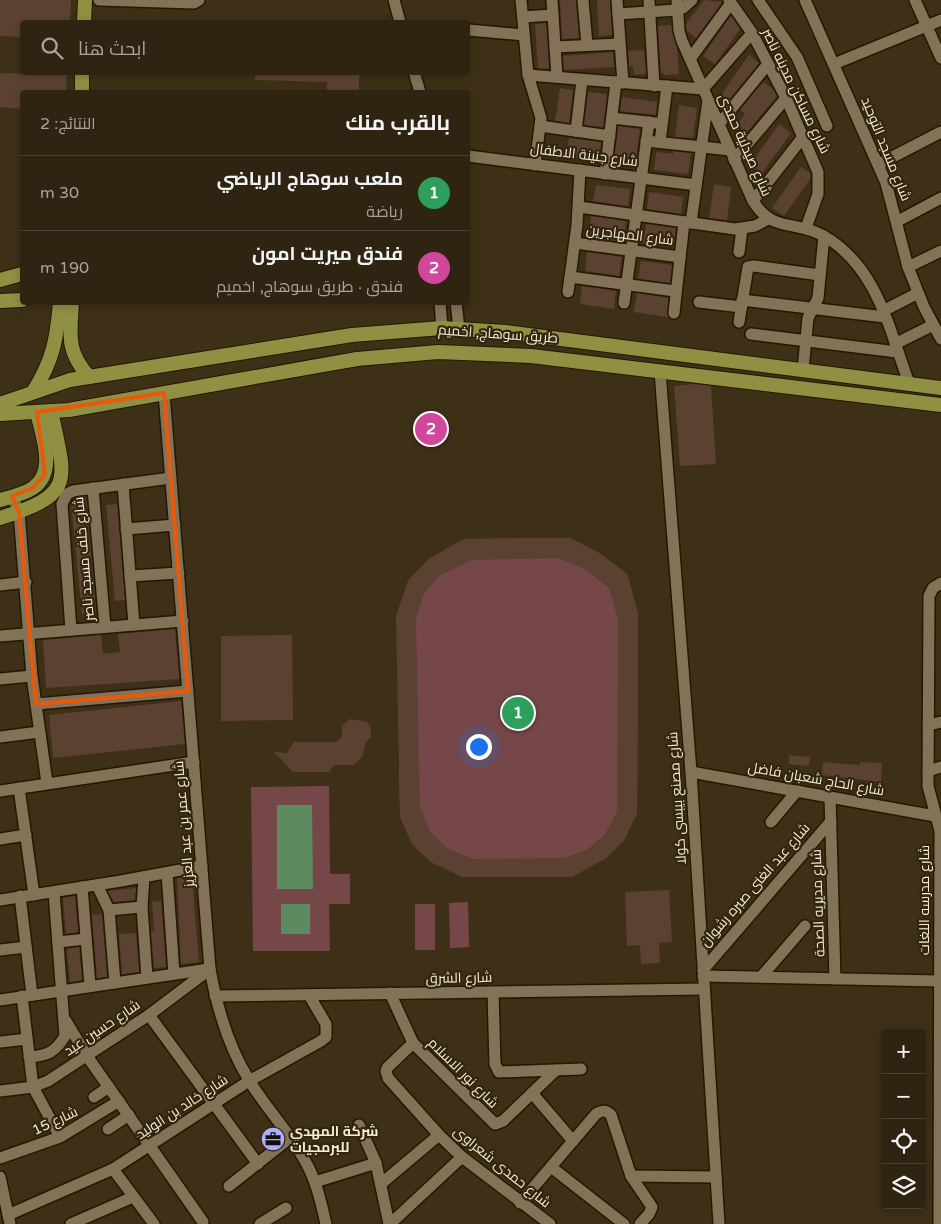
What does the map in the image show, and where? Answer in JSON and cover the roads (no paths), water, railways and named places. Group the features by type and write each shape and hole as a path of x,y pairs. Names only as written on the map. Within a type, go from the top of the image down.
{"main road":[{"path":"84,20 85,0"},
{"path":"81,90 82,75"},
{"path":"0,280 20,275"},
{"path":"0,301 20,300"},
{"path":"33,392 46,373 54,352 66,305"},
{"path":"67,305 71,349 78,364 89,377"},
{"name":"طريق سوهاج, اخميم","path":"0,404 61,383 89,377 352,335 442,328 506,332 941,388"},
{"path":"352,335 357,359"},
{"name":"طريق سوهاج, اخميم","path":"0,414 44,412 357,359 438,352 485,353 660,371 941,405"},
{"path":"6,498 33,488 45,474 44,412"},
{"path":"0,518 43,503 59,485 62,474 62,462 44,412"}],"street":[{"path":"99,0 194,3 199,0"},
{"path":"394,0 399,20"},
{"path":"521,0 528,75 540,109 540,126 534,165"},
{"path":"552,0 557,78"},
{"path":"583,0 587,45"},
{"path":"605,174 612,118 619,83 620,44 617,0"},
{"path":"649,0 654,86"},
{"path":"618,14 650,12 677,5 683,8 692,0"},
{"path":"758,0 797,57 827,126"},
{"name":"شارع مسجد التوحيد","path":"805,0 879,164 898,221 908,267 918,294 941,339"},
{"path":"915,0 941,58"},
{"path":"690,59 730,1"},
{"name":"شارع مساكن مدينه ناصر","path":"730,1 752,33 786,98 803,136 819,180 818,194 806,228"},
{"name":"شارع صيدلية حمدى","path":"677,5 679,31 690,59 753,201 768,219"},
{"path":"523,17 553,16"},
{"path":"834,64 941,20"},
{"path":"470,30 524,35"},
{"path":"674,313 680,257 696,184 706,95 752,33"},
{"path":"555,47 620,44"},
{"path":"719,124 768,64"},
{"path":"415,75 419,90"},
{"path":"528,75 666,86 706,95"},
{"path":"576,131 582,80"},
{"path":"660,142 666,86"},
{"path":"646,141 701,147 732,155 786,98"},
{"path":"612,118 662,124"},
{"path":"624,303 649,122"},
{"path":"540,126 610,136"},
{"path":"879,164 941,132"},
{"path":"753,201 803,136"},
{"name":"شارع جنينة الاطفال","path":"470,156 696,184"},
{"path":"568,292 579,207 580,170"},
{"path":"898,221 941,198"},
{"path":"579,207 742,229 755,226 768,219 784,226 806,228 824,236 856,262 868,279 884,314 909,383"},
{"path":"739,252 742,229"},
{"path":"803,370 808,318 818,298 824,236"},
{"name":"شارع المهاجرين","path":"575,243 680,257"},
{"path":"908,267 941,251"},
{"path":"739,322 746,270 751,266 820,275"},
{"path":"570,277 676,291"},
{"path":"699,302 884,314 918,294"},
{"path":"440,305 442,328"},
{"path":"456,305 459,329"},
{"path":"751,334 896,348 933,325"},
{"name":"شارع مصنع بيبسى كولا","path":"660,371 691,772 719,1224"},
{"name":"شارع عمر بن عبد العزيز","path":"164,393 210,969 215,996 226,1032 249,1081 305,1159 315,1182 326,1224"},
{"path":"71,630 62,504 67,494 73,491 171,478"},
{"path":"123,484 134,625"},
{"name":"شارع خلف مسجد ناصر","path":"93,488 105,627"},
{"path":"6,498 19,512 32,676 47,783"},
{"path":"126,528 175,525"},
{"path":"130,576 179,573"},
{"path":"0,585 26,582"},
{"name":"شارع مدرسه اللغات","path":"940,1217 940,831 930,794 928,725 935,616 929,596 933,588 941,583"},
{"path":"0,636 29,632 182,621"},
{"path":"0,679 32,676"},
{"path":"36,704 188,691"},
{"path":"928,725 941,722"},
{"path":"0,737 39,732"},
{"path":"0,791 194,762"},
{"path":"928,771 941,768"},
{"name":"شارع الحاج شعبان فاضل","path":"691,772 935,816"},
{"path":"19,788 34,895"},
{"path":"771,822 797,791"},
{"name":"شارع مديريه الصحة","path":"830,797 836,979"},
{"name":"شارع عبد الغنى صبره رشوان","path":"703,973 830,821"},
{"path":"0,839 26,835"},
{"path":"0,900 82,888 202,866"},
{"path":"167,873 174,974"},
{"path":"144,877 142,907 147,978"},
{"path":"97,885 109,910 115,983"},
{"path":"82,888 90,986"},
{"path":"30,1057 44,1056 57,1049 65,1036 66,1021 54,892"},
{"path":"20,896 26,946 27,1039 33,1087 60,1137"},
{"path":"109,910 142,907"},
{"path":"761,977 805,926"},
{"path":"58,942 86,939"},
{"path":"0,950 26,946"},
{"path":"0,1000 210,969"},
{"name":"شارع حسين عيد","path":"0,1091 41,1085 149,1015 210,969"},
{"path":"703,973 761,977 939,981"},
{"name":"شارع الشرق","path":"215,996 704,989"},
{"path":"493,992 496,1068 504,1073 581,1069"},
{"name":"شارع نور الاسلام","path":"390,993 413,1044 495,1124 503,1121 556,1070"},
{"name":"شارع خالد بن الوليد","path":"9,1220 113,1169 249,1081 326,1037 326,1024 309,994"},
{"path":"149,1015 258,1164"},
{"path":"66,1021 87,1056 204,1222"},
{"path":"0,1042 27,1039"},
{"name":"شارع حمدى شعراوى","path":"413,1044 387,1068 386,1075 439,1136 462,1157 550,1224"},
{"path":"94,1097 109,1087"},
{"path":"532,1094 573,1141"},
{"name":"شارع 15","path":"0,1158 60,1137 120,1101"},
{"path":"520,1203 596,1114 601,1111 607,1112 611,1115 631,1176 652,1207 649,1214 640,1224"},
{"path":"108,1129 129,1115"},
{"path":"359,1125 376,1163 382,1183 389,1224"},
{"path":"382,1183 439,1136"},
{"path":"229,1186 290,1138"},
{"path":"389,1224 462,1157"},
{"path":"315,1182 376,1163"},
{"path":"551,1167 624,1224"},
{"path":"113,1169 154,1224"},
{"path":"631,1176 716,1177"},
{"path":"0,1177 9,1220"},
{"path":"71,1224 133,1197"},
{"path":"260,1224 286,1208"}],"place":[{"name":"فندق ميريت امون","path":"431,429"},
{"name":"ملعب سوهاج الرياضي","path":"518,713"},
{"name":"شركة المهدي للبرمجيات","path":"273,1139"}]}
